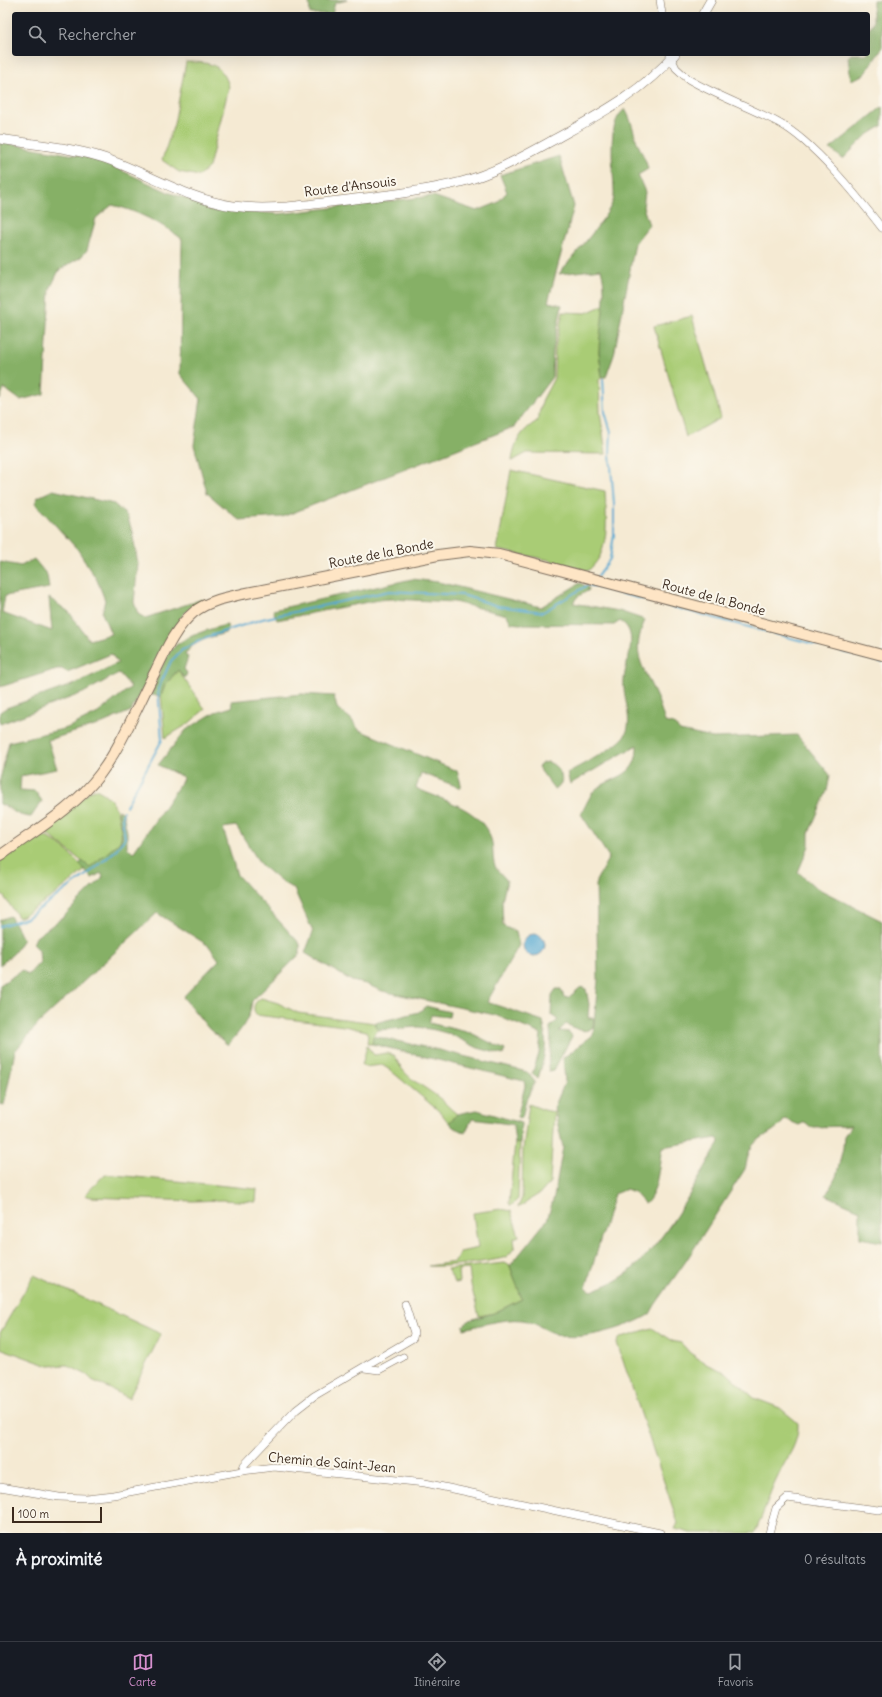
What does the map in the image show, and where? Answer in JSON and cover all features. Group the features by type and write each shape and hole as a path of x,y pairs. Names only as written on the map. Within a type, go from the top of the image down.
{"main road":[{"name":"Route de la Bonde","path":"0,856 74,801 92,784 108,762 166,649 179,629 195,612 210,603 242,594 438,555 470,552 499,554 882,655"}],"street":[{"path":"660,0 662,12"},
{"path":"704,12 711,0"},
{"path":"672,56 676,68 694,82 780,123 801,138 846,185 882,228"},
{"name":"Route d'Ansouis","path":"0,139 87,153 124,166 182,193 217,203 262,208 288,207 439,187 486,174 514,162 618,104 649,80 672,56"},
{"path":"242,1471 244,1465 296,1410 332,1385 364,1368 413,1338 414,1333 405,1304"},
{"path":"364,1368 379,1370 403,1357"},
{"name":"Chemin de Saint-Jean","path":"0,1487 59,1497 86,1498 113,1495 242,1471 274,1467 424,1483 660,1533"},
{"path":"769,1533 776,1508 787,1498 878,1510 882,1509"}],"green space":[{"path":"309,0 347,0 335,3 333,12 310,12"},
{"path":"873,0 882,0 882,48 864,75 851,80 848,57 870,56 870,27 873,22"},
{"path":"186,62 214,66 223,73 229,87 209,167 199,176 179,172 162,160 174,124"},
{"path":"882,107 882,126 866,136 843,159 830,149"},
{"path":"625,109 648,169 638,175 645,192 643,207 649,225 635,243 614,355 606,377 602,377 599,342 604,290 601,269 559,274 599,225 612,205 614,197 612,150 613,137 619,116"},
{"path":"0,142 97,159 170,193 220,209 279,214 433,196 477,211 497,203 507,192 500,175 559,156 574,206 548,302 562,305 553,350 552,377 514,427 282,517 239,520 207,493 194,445 201,399 180,374 182,239 167,228 148,218 112,205 96,218 87,250 81,257 59,270 50,289 44,394 20,400 4,388 0,399"},
{"path":"604,305 599,352 602,377 599,380 600,412 606,454 527,453 512,461 514,448 519,438 531,425 537,421 543,399 554,378 555,348 563,312 586,313"},
{"path":"692,316 721,418 686,437 654,326"},
{"path":"511,470 605,491 605,541 599,558 588,571 549,560 497,550"},
{"path":"53,490 114,504 127,516 132,531 138,564 134,602 138,614 145,618 203,599 204,601 191,607 182,616 131,711 98,725 48,740 57,769 21,776 20,790 35,791 42,801 31,817 18,814 0,804 0,780 9,742 67,728 98,713 131,687 119,673 83,693 0,724 0,712 6,708 75,684 118,663 111,654 67,672 64,669 57,669 0,687 0,562 21,566 34,559 47,575 49,588 5,596 2,613 52,631 49,598 69,612 89,640 111,634 102,613 105,600 97,580 78,550 35,503 38,497"},
{"path":"412,579 438,582 541,607 580,583 588,587 589,590 577,597 573,603 619,611 645,620 641,632 638,651 643,668 659,702 665,722 674,724 680,731 713,738 797,735 830,775 827,791 809,833 809,846 798,872 815,887 882,921 882,1242 860,1238 860,1210 826,1195 836,1177 843,1148 844,1136 851,1126 811,1127 805,1122 799,1125 785,1119 777,1128 753,1145 749,1152 745,1169 650,1314 630,1324 590,1335 566,1336 556,1334 535,1324 522,1320 500,1321 464,1329 463,1326 469,1320 494,1313 522,1299 510,1266 547,1220 554,1197 563,1147 554,1108 565,1082 563,1058 593,1035 598,980 596,881 609,857 581,814 596,789 624,774 630,769 634,763 637,745 570,784 567,773 613,746 624,737 627,731 628,717 624,680 630,648 630,633 626,626 620,621 614,625 511,623 507,615 454,602 391,599 378,600 277,620 273,610","holes":["717,1138 720,1142 677,1215 651,1250 637,1265 622,1277 592,1291 586,1288 614,1194 626,1189 634,1192 645,1204 653,1193 659,1169 662,1147"]},
{"path":"227,625 228,632 198,642 188,650 185,655 188,657 184,669 187,673 185,678 178,670 165,685 161,696 151,695 165,660 176,645 189,637 213,628"},
{"path":"178,670 205,709 188,724 165,738 161,696 165,685"},
{"path":"302,694 334,696 337,708 351,719 359,730 457,771 461,788 421,773 416,788 449,801 470,812 486,828 491,839 495,866 507,881 502,900 503,926 516,932 519,945 487,1002 543,1021 545,1028 545,1050 538,1078 532,1074 539,1054 541,1034 495,1015 382,991 366,984 352,981 305,953 313,932 294,889 280,881 261,865 236,826 223,828 237,875 300,944 300,954 252,1001 247,1020 228,1045 209,1029 183,997 219,960 209,946 157,913 39,1023 15,1051 4,1105 0,1104 0,985 22,970 28,975 40,962 39,950 33,944 36,937 62,918 103,877 101,873 92,878 79,864 82,861 90,867 120,842 122,836 118,810 123,813 127,832 127,847 133,853 182,781 183,777 158,765 186,730 215,712 232,707 231,701"},
{"path":"548,762 556,767 561,774 561,783 555,790 538,767 542,763"},
{"path":"95,789 106,795 116,808 121,835 120,841 115,849 90,868 44,831 90,791"},
{"path":"37,835 58,843 85,870 53,896 19,918 0,891 0,861"},
{"path":"10,916 23,939 14,953 0,965 0,920"},
{"path":"581,987 586,989 589,1004 588,1018 594,1018 593,1027 583,1031 566,1024 559,1031 569,1032 572,1036 554,1070 549,1071 548,1067 551,1044 550,1027 558,1020 551,1015 552,995 556,989 561,989 564,997 568,998"},
{"path":"261,998 278,1003 298,1013 375,1023 378,1030 375,1032 372,1044 367,1044 368,1035 366,1031 344,1026 256,1015 254,1005"},
{"path":"426,1006 450,1012 449,1017 431,1015 429,1023 471,1033 505,1050 503,1055 478,1048 450,1034 435,1030 418,1027 378,1030 375,1023 419,1012"},
{"path":"373,1036 439,1050 527,1072 535,1082 526,1100 522,1118 517,1117 525,1086 524,1081 372,1044"},
{"path":"367,1046 374,1055 387,1053 395,1056 403,1070 413,1080 441,1099 457,1114 449,1123 440,1112 390,1070 382,1065 364,1067 362,1065"},
{"path":"529,1104 554,1112 550,1182 542,1192 522,1206 518,1207 522,1198 523,1149"},
{"path":"477,1110 521,1123 520,1144 515,1143 513,1125 510,1124 472,1119 465,1133 453,1127 449,1123 457,1114"},
{"path":"515,1143 520,1144 518,1199 511,1206 509,1203"},
{"path":"105,1174 257,1189 256,1202 91,1197 85,1195"},
{"path":"501,1209 511,1211 519,1236 514,1238 515,1247 510,1254 501,1259 468,1264 428,1266 455,1262 460,1252 478,1248 473,1213"},
{"path":"505,1263 510,1266 522,1299 494,1313 479,1316 471,1285 469,1269 458,1270 459,1282 455,1283 447,1269"},
{"path":"34,1275 161,1334 129,1398 92,1380 87,1375 67,1365 49,1366 0,1348 0,1333"},
{"path":"652,1328 672,1341 681,1343 690,1353 708,1365 727,1373 754,1398 780,1408 798,1423 795,1443 776,1479 755,1533 691,1533 675,1529 678,1523 617,1343 622,1337"}],"water":[{"path":"534,934 542,937 545,945 542,953 534,956 526,953 523,945 526,937"}],"waterway":[{"path":"597,577 610,559 614,535 614,504 610,454 611,432 605,412 603,379"},
{"path":"126,806 162,740 158,689 171,661 182,650 207,637 262,619 389,591 462,595 498,606 543,612 591,583"},
{"path":"589,585 882,662"},
{"path":"0,926 27,918 93,870 115,851 125,838 122,817 123,811"}]}
